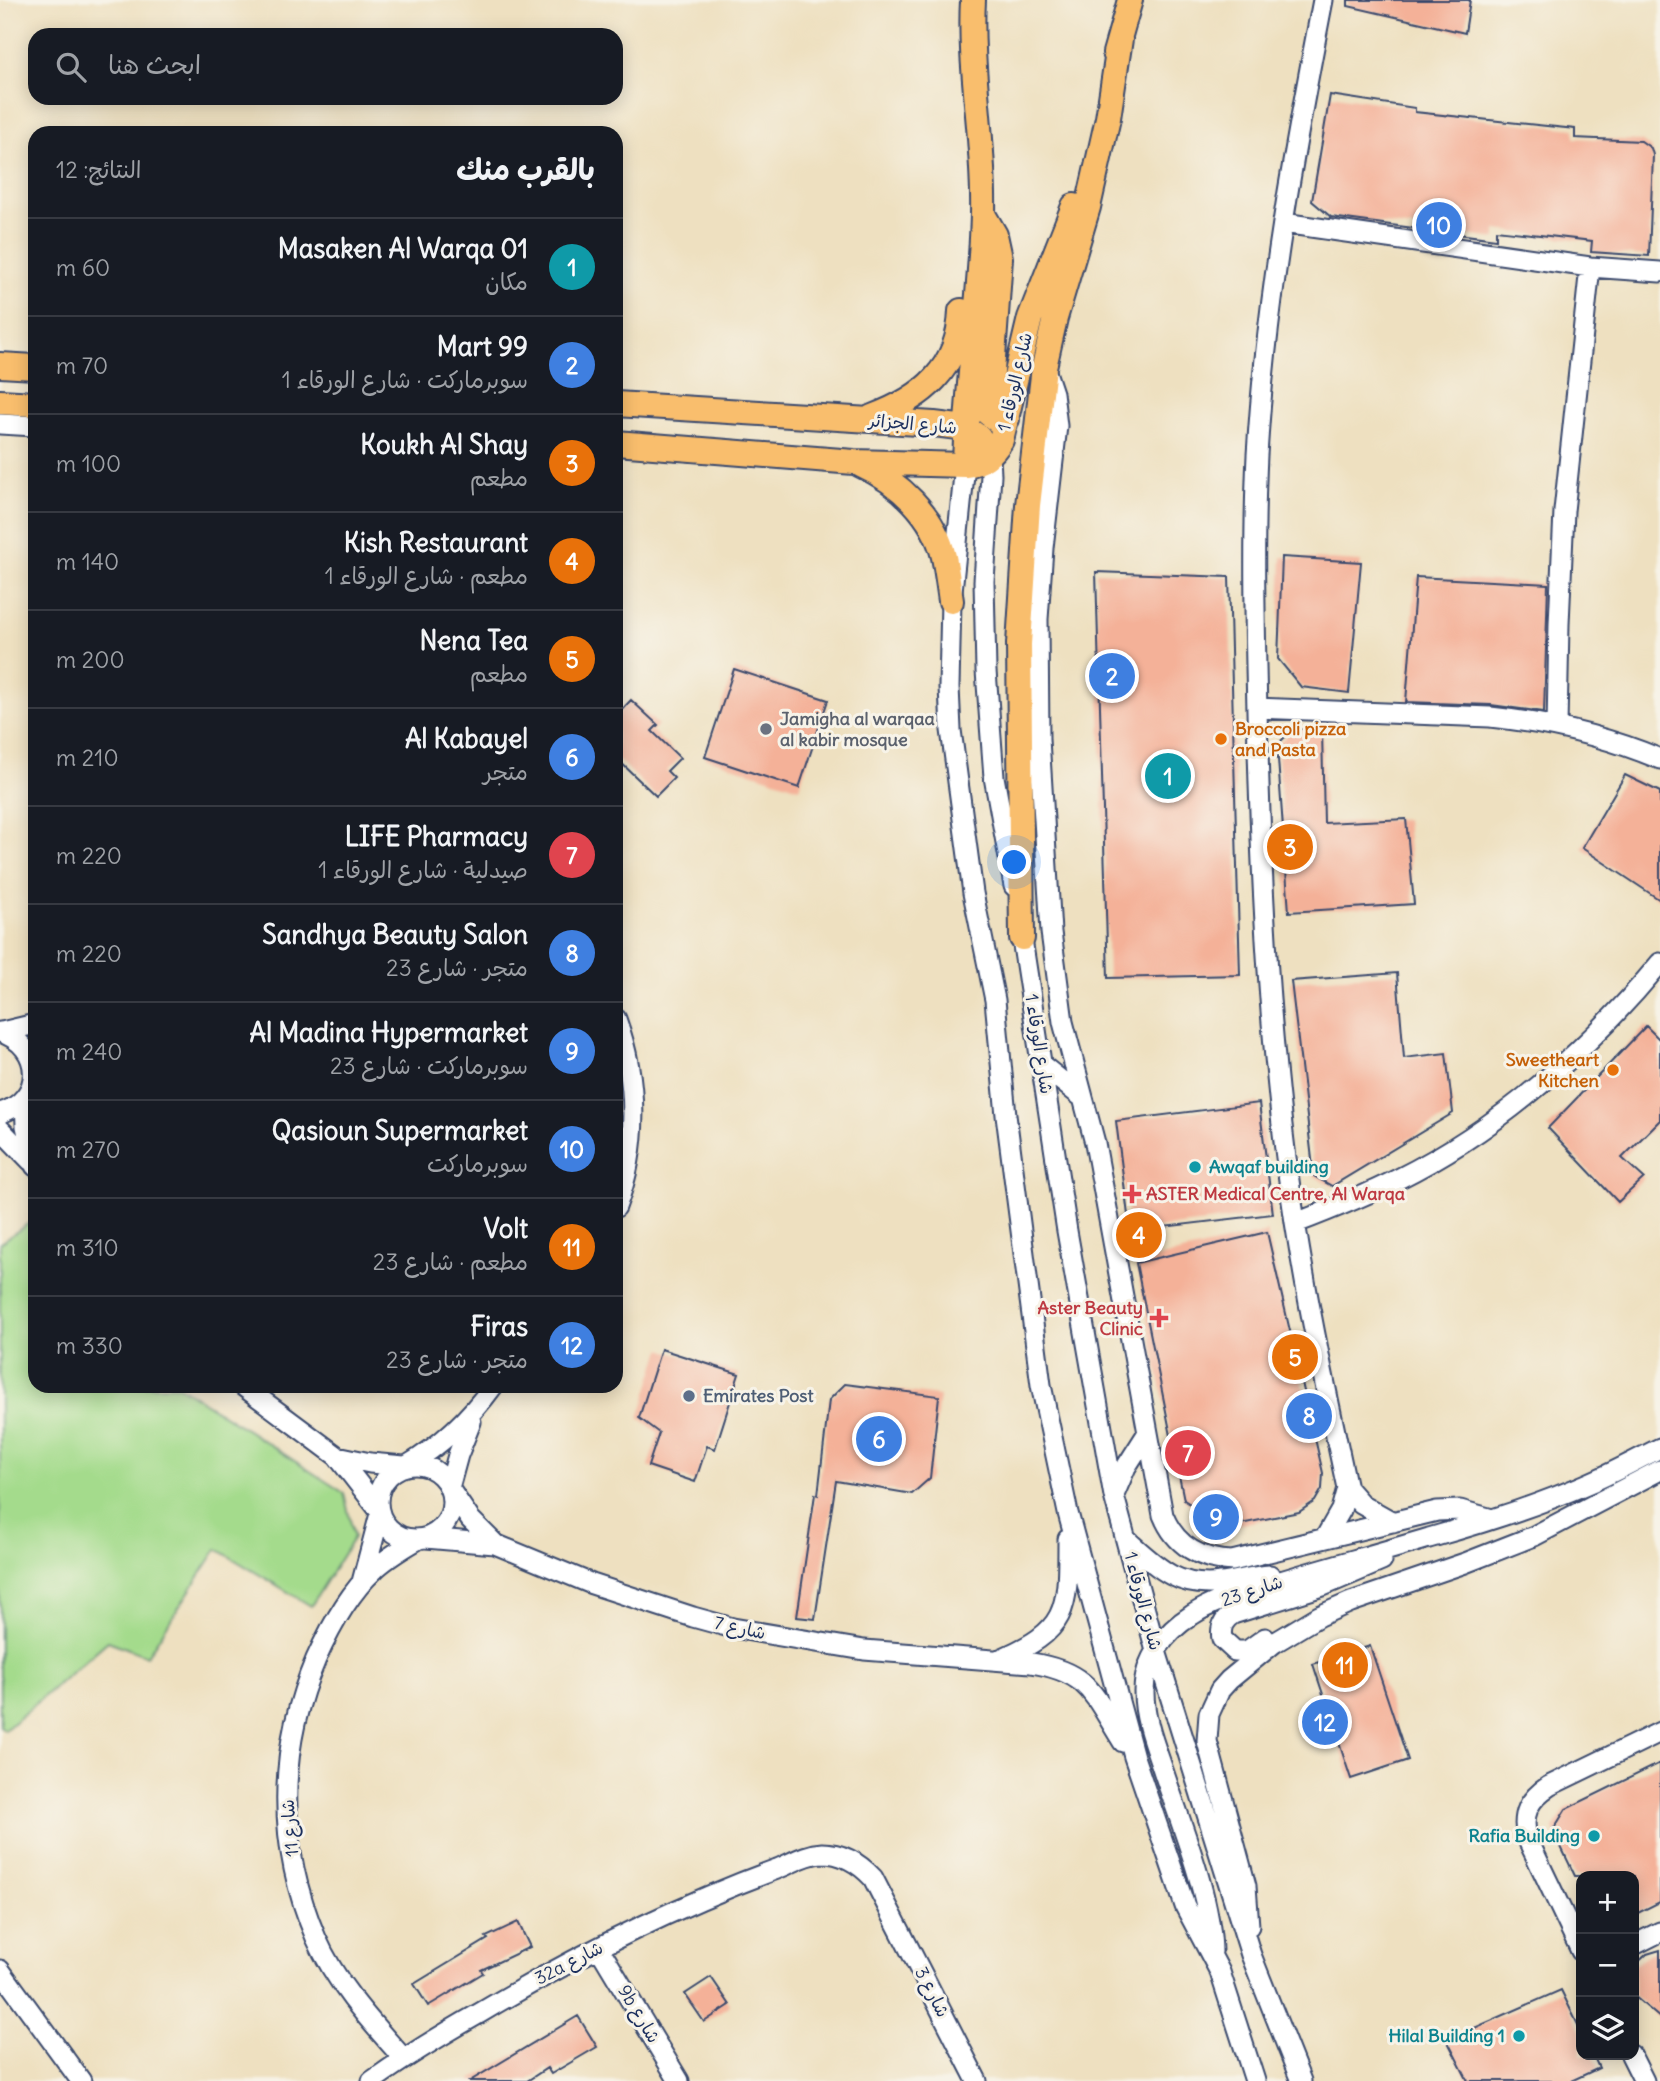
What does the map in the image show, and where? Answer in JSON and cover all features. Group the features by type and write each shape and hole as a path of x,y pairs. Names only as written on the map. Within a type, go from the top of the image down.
{"main road":[{"name":"شارع الورقاء 1","path":"965,465 965,428 983,215 982,147 971,29 973,0"},
{"name":"شارع الورقاء 1","path":"990,456 1001,440 1030,318 1081,186 1104,88 1121,39 1130,0"},
{"path":"1022,938 1018,706 1025,536 1044,367 1055,318 1088,206 1108,118 1121,39"},
{"path":"983,215 995,235 1000,258 989,414 995,421 1007,419"},
{"path":"864,420 910,401 929,386 947,361 958,334 964,282 983,215"},
{"path":"0,365 28,367"},
{"path":"0,402 28,404"},
{"name":"شارع الجزائر","path":"623,404 965,428 981,439 990,456 974,464 965,465 854,462 623,444"},
{"path":"854,462 888,480 903,492 928,520 944,555 951,601"}],"street":[{"path":"1323,0 1290,170 1270,317 1257,457 1255,625 1260,842 1267,978 1296,1223 1347,1488 1341,1510 1325,1538"},
{"path":"1283,223 1590,267 1660,272"},
{"path":"1557,727 1564,511 1590,267"},
{"path":"1044,367 1053,393 1057,426 1038,619 1039,738 1051,932 1063,1022 1095,1143 1163,1515 1173,1535 1190,1550 1210,1559 1232,1561 1448,1509 1471,1511 1492,1519"},
{"path":"0,424 28,426"},
{"name":"شارع الورقاء 1","path":"990,456 984,581 986,671 994,777 1114,1496 1156,1651 1251,1955 1301,2081"},
{"name":"شارع الورقاء 1","path":"965,465 951,601 949,687 955,763 974,893 995,1000 1006,1115 1034,1338 1068,1513 1134,1757 1185,1906 1212,1955 1227,1991 1255,2081"},
{"path":"1257,708 1490,717 1557,727 1620,744 1660,759"},
{"path":"1296,1223 1400,1178 1459,1143 1518,1102 1570,1059 1618,1011 1660,963"},
{"path":"1,1032 28,1026"},
{"path":"1,1032 19,1041 28,1053"},
{"path":"623,1043 633,1104 630,1153 623,1180"},
{"path":"1043,1066 1083,1098"},
{"path":"0,1113 10,1110 25,1098 28,1092"},
{"path":"25,1098 28,1135"},
{"path":"0,1129 28,1159"},
{"path":"253,1393 337,1455 390,1530 398,1535 422,1539 443,1527 449,1519 452,1510 450,1489 460,1447 477,1408"},
{"path":"379,1512 379,1492 388,1476 438,1445 477,1408 488,1393"},
{"path":"1114,1496 1126,1467 1147,1434"},
{"name":"شارع 23","path":"1212,1955 1204,1897 1146,1712 1146,1673 1156,1651 1169,1633 1207,1606 1302,1574 1492,1519 1570,1491 1660,1448"},
{"path":"337,1455 370,1463 428,1467 437,1472 450,1489"},
{"path":"1430,1538 1350,1575 1233,1614 1227,1617 1221,1628 1222,1639 1235,1651 1247,1651 1281,1626 1307,1612 1351,1602 1534,1536 1660,1470"},
{"path":"1347,1488 1361,1504 1393,1522"},
{"name":"شارع 7","path":"450,1489 470,1519 495,1544"},
{"name":"شارع 11","path":"362,1583 379,1512"},
{"name":"شارع 7","path":"998,1660 1040,1638 1063,1608 1068,1583 1068,1513"},
{"name":"شارع 7","path":"422,1539 495,1544 592,1584 733,1628 851,1648 1043,1665 1078,1679 1102,1705 1134,1757"},
{"name":"شارع 11","path":"403,2058 347,1991 317,1940 300,1896 290,1850 286,1804 292,1733 304,1687 325,1638 362,1583 387,1559 422,1539"},
{"path":"1126,1540 1157,1568 1190,1582 1213,1584 1262,1576 1302,1574"},
{"path":"1251,1955 1246,1886 1207,1741 1209,1714 1220,1690 1245,1666 1296,1629 1351,1602"},
{"path":"1576,1941 1527,1838 1527,1810 1538,1793 1549,1786 1660,1732"},
{"name":"شارع 3","path":"778,1868 813,1854 843,1856 866,1871 887,1902 977,2081"},
{"name":"32a شارع","path":"372,2081 403,2058 528,1984 722,1889 778,1868"},
{"path":"1639,1942 1660,1932"},
{"name":"9b شارع","path":"600,1948 679,2081"},
{"path":"0,1970 81,2081"},
{"path":"1634,2060 1644,2081"}],"green space":[{"path":"28,1224 28,1393 190,1393 344,1493 354,1537 311,1606 217,1549 147,1656 108,1641 5,1730 0,1726 0,1243"}],"building":[{"path":"1348,0 1470,0 1465,33 1348,6"},
{"path":"1330,95 1415,108 1415,112 1575,129 1575,138 1641,141 1651,148 1653,155 1649,256 1591,252 1592,241 1496,230 1496,239 1331,217 1312,201"},
{"path":"1282,557 1361,562 1349,693 1301,687 1278,659"},
{"path":"1096,572 1229,577 1240,975 1108,978"},
{"path":"1416,577 1548,584 1544,712 1491,705 1406,702"},
{"name":"Jamigha al warqaa al kabir mosque","path":"734,669 828,700 799,788 705,757"},
{"path":"631,700 658,725 652,731 680,758 667,771 674,778 656,796 623,765 623,709"},
{"path":"1293,729 1322,729 1324,823 1406,819 1414,904 1289,912 1277,745"},
{"path":"1625,775 1660,792 1660,900 1582,848"},
{"path":"1397,973 1404,1058 1446,1053 1453,1113 1332,1186 1314,1176 1291,981"},
{"path":"1646,1026 1660,1040 1660,1120 1622,1158 1644,1178 1618,1202 1548,1128"},
{"name":"Awqaf building","path":"1259,1103 1273,1214 1130,1231 1116,1121"},
{"path":"1267,1232 1323,1473 1322,1489 1315,1501 1299,1512 1226,1527 1184,1500 1136,1263"},
{"name":"Emirates Post","path":"661,1349 739,1374 715,1449 707,1446 695,1482 648,1466 659,1433 639,1418"},
{"path":"845,1384 939,1396 930,1478 912,1494 836,1481 815,1619 797,1617 815,1494 818,1495 829,1400"},
{"path":"1370,1646 1408,1760 1351,1779 1313,1664"},
{"name":"Rafia Building","path":"1660,1763 1660,1902 1639,1912 1639,1871 1576,1871 1575,1876 1553,1830 1566,1809"},
{"path":"518,1922 530,1947 481,1970 483,1973 428,2006 414,1984 488,1939 486,1937"},
{"path":"1660,1950 1660,2018 1639,2000 1639,1961 1647,1954"},
{"path":"711,1977 730,2005 704,2022 685,1994"},
{"name":"Hilal Building 1","path":"1561,1990 1576,2021 1576,2060 1595,2060 1599,2068 1571,2081 1468,2081 1447,2040"},
{"path":"578,2016 597,2047 551,2074 547,2068 527,2081 470,2081"}],"place":[{"name":"Qasioun Supermarket","path":"1439,225"},
{"name":"99 Mart","path":"1112,676"},
{"name":"Jamigha al warqaa al kabir mosque","path":"766,729"},
{"name":"Broccoli pizza and Pasta","path":"1221,739"},
{"name":"Masaken Al Warqa 01","path":"1168,776"},
{"name":"Koukh Al Shay","path":"1290,847"},
{"name":"Sweetheart Kitchen","path":"1613,1070"},
{"name":"Awqaf building","path":"1195,1167"},
{"name":"ASTER Medical Centre, Al Warqa","path":"1132,1194"},
{"name":"Kish Restaurant","path":"1139,1235"},
{"name":"Aster Beauty Clinic","path":"1159,1318"},
{"name":"Nena Tea","path":"1295,1357"},
{"name":"Emirates Post","path":"689,1396"},
{"name":"Sandhya Beauty Salon","path":"1309,1416"},
{"name":"Al Kabayel","path":"879,1439"},
{"name":"LIFE Pharmacy","path":"1188,1453"},
{"name":"Al Madina Hypermarket","path":"1216,1517"},
{"name":"Volt","path":"1345,1665"},
{"name":"Firas","path":"1325,1722"},
{"name":"Rafia Building","path":"1594,1836"},
{"name":"Hilal Building 1","path":"1519,2036"}]}
